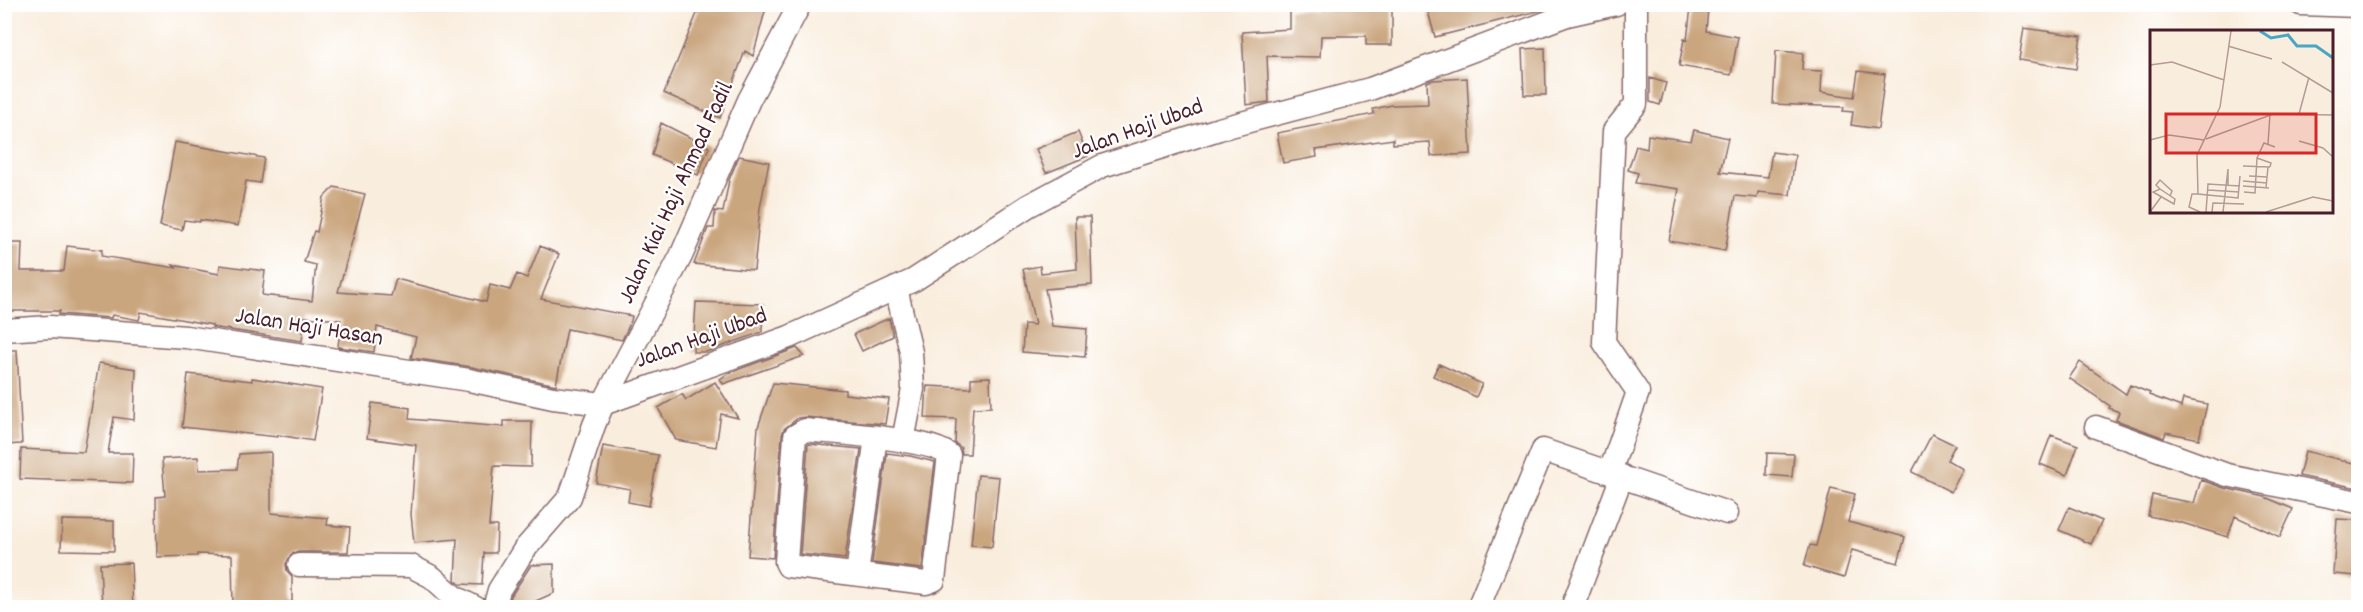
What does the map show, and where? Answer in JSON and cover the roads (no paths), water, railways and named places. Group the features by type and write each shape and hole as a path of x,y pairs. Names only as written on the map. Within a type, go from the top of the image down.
{"street":[{"name":"Jalan Kiai Haji Ahmad Fadil","path":"494,608 499,590 524,550 570,497 603,404 681,256 750,100 800,4"},
{"name":"Jalan Haji Ubad","path":"603,404 789,337 914,280 1028,206 1102,166 1219,129 1370,89 1568,15 1616,4"},
{"path":"1572,608 1616,474 1638,392 1604,342 1614,131 1636,104 1636,4"},
{"path":"2301,4 2358,6"},
{"path":"896,288 911,352 913,389 903,441"},
{"name":"Jalan Haji Hasan","path":"4,330 50,327 186,337 469,380 553,398 603,404"},
{"path":"2096,428 2227,475 2358,502"},
{"path":"806,430 876,437 942,450 949,455 935,577 926,583 790,567 786,562 795,436 806,430"},
{"path":"857,574 876,437"},
{"path":"1478,608 1544,450 1727,513"},
{"path":"298,565 411,566 432,576 453,596 476,608"}]}
